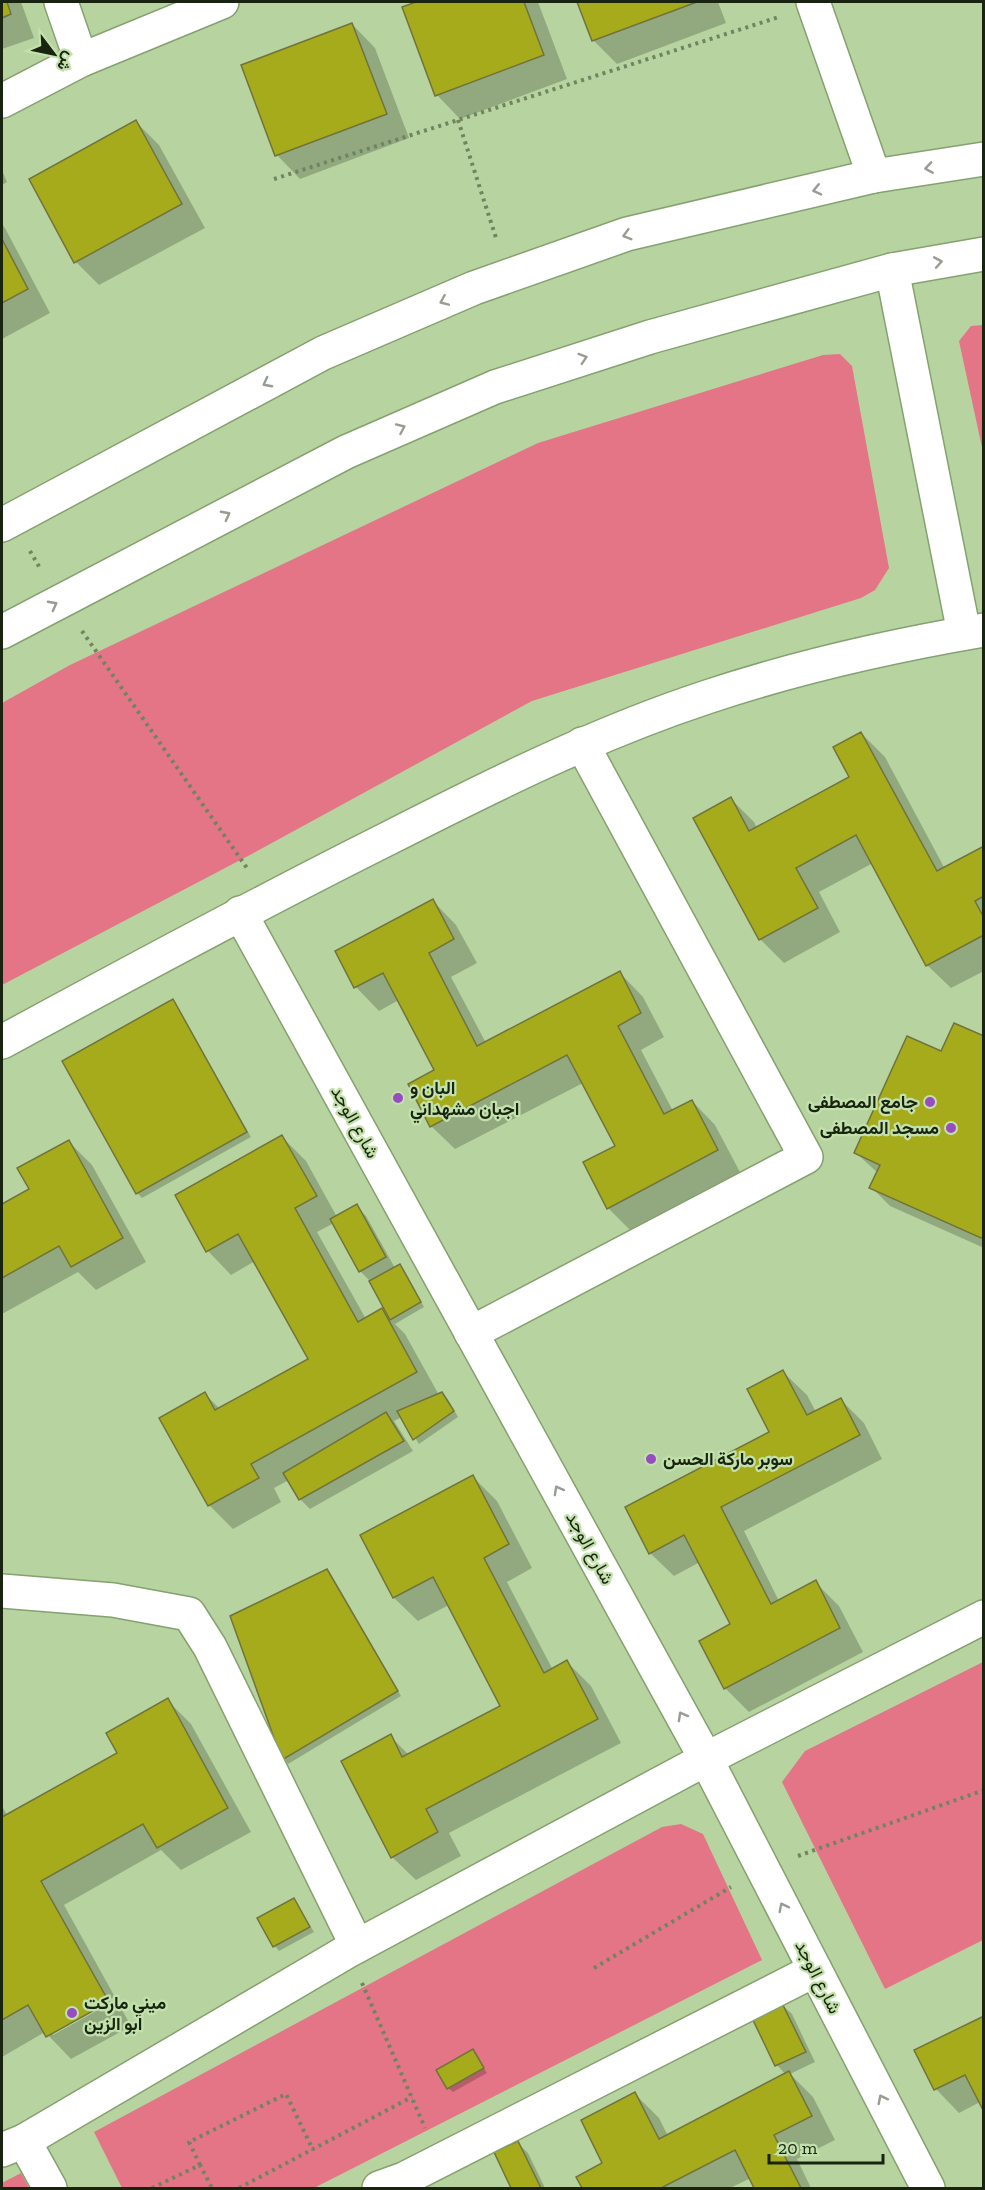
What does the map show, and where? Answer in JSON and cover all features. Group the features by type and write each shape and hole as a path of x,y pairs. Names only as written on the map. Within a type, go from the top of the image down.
{"street":[{"path":"61,2 81,60"},
{"path":"2,101 81,60 222,2"},
{"path":"813,4 874,176"},
{"path":"2,525 323,353 474,288 627,234 874,176 984,159"},
{"path":"2,632 346,452 495,387 650,336 892,270 984,254"},
{"path":"2,1042 254,906 506,778 582,744 727,691 834,660 974,632 892,270"},
{"path":"471,1333 806,1157 582,744"},
{"name":"شارع الوجد","path":"254,906 471,1333 706,1759 928,2188"},
{"path":"2,1591 113,1600 189,1614 210,1647 352,1948"},
{"path":"50,2188 13,2146 352,1948 706,1759 984,1617"},
{"path":"397,2186 440,2161 815,1970"}],"path":[{"path":"274,179 813,4"},
{"path":"458,120 508,276"},
{"path":"60,601 254,906"},
{"path":"352,1948 440,2161"},
{"path":"212,2188 189,2142 286,2094 313,2150"},
{"path":"239,2188 412,2097"},
{"path":"152,2188 200,2165"}],"shaded area":[{"path":"984,325 983,452 959,341 971,326"},
{"path":"840,354 852,366 889,568 875,590 861,598 532,701 248,856 2,985 2,703 70,665 538,443 823,355"},
{"path":"983,1662 983,1940 885,1989 782,1782 805,1751"},
{"path":"681,1824 703,1834 762,1960 314,2188 122,2188 94,2132 662,1827"},
{"path":"21,2173 29,2188 2,2188 2,2183"}],"building":[{"path":"2,2 7,2 11,14 2,18"},
{"path":"416,2 524,2 544,55 435,96 402,7"},
{"path":"577,2 697,2 592,41"},
{"path":"352,23 387,114 275,156 241,65"},
{"path":"136,120 182,204 74,263 29,179"},
{"path":"2,239 28,289 2,303"},
{"path":"861,732 937,871 984,846 984,896 975,901 984,918 984,935 926,966 856,835 796,868 818,908 759,940 693,818 731,797 749,831 849,777 833,747"},
{"path":"433,899 454,939 429,953 477,1046 620,971 641,1013 618,1026 664,1114 692,1100 718,1150 607,1209 583,1162 615,1146 567,1055 430,1127 408,1084 434,1070 383,973 354,988 335,951"},
{"path":"173,999 247,1132 136,1194 62,1061"},
{"name":"جامع المصطفى","path":"954,1023 984,1036 984,1236 981,1238 869,1188 880,1165 854,1153 907,1036 941,1051"},
{"path":"282,1135 317,1196 295,1208 358,1322 382,1308 417,1372 251,1464 259,1478 208,1506 159,1418 205,1392 215,1410 308,1359 238,1234 206,1252 175,1195"},
{"path":"69,1140 123,1238 71,1267 59,1246 2,1278 2,1204 29,1189 17,1168"},
{"path":"357,1204 386,1257 359,1272 330,1219"},
{"path":"400,1264 421,1302 390,1320 369,1281"},
{"path":"783,1370 807,1415 841,1398 860,1435 721,1507 771,1604 816,1580 840,1628 724,1689 699,1641 730,1624 684,1535 649,1554 625,1507 769,1432 747,1389"},
{"path":"442,1392 454,1411 413,1440 397,1411"},
{"path":"386,1412 404,1441 299,1500 283,1473"},
{"path":"473,1475 509,1544 484,1558 544,1673 567,1660 598,1719 426,1809 438,1832 391,1858 341,1761 391,1734 402,1757 500,1706 433,1577 393,1598 360,1535"},
{"path":"327,1569 398,1691 282,1760 230,1616"},
{"path":"168,1698 228,1808 157,1848 143,1824 41,1881 109,2002 46,2037 28,2005 2,2020 2,1817 117,1753 106,1733"},
{"path":"294,1898 310,1927 273,1947 257,1918"},
{"path":"782,2003 806,2052 775,2066 752,2018"},
{"path":"984,2016 984,2112 965,2075 934,2090 914,2050"},
{"path":"473,2049 484,2068 447,2089 436,2070"},
{"path":"789,2071 812,2116 774,2135 801,2188 754,2188 735,2150 661,2188 582,2188 576,2177 602,2163 581,2120 635,2092 659,2139"},
{"path":"518,2141 541,2188 511,2188 494,2152"}],"place":[{"name":"البان و اجبان مشهداني","path":"398,1098"},
{"name":"جامع المصطفى","path":"930,1102"},
{"name":"مسجد المصطفى","path":"951,1128"},
{"name":"سوبر ماركة الحسن","path":"651,1459"},
{"name":"ميني ماركت ابو الزين","path":"72,2013"}]}
